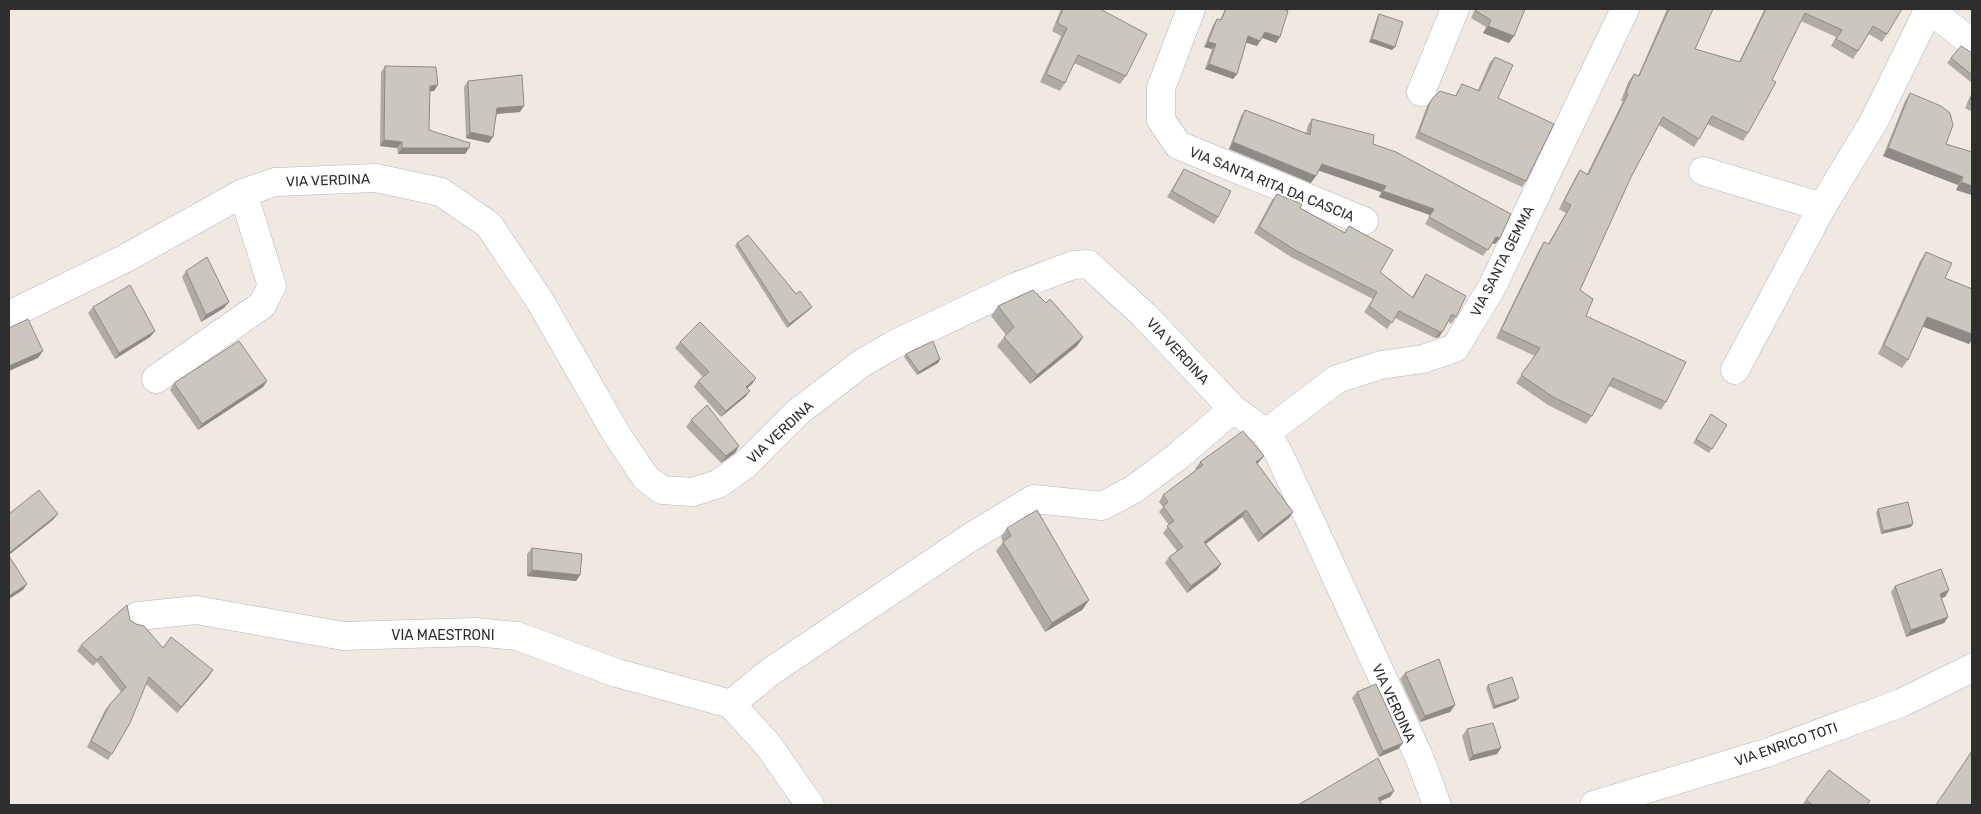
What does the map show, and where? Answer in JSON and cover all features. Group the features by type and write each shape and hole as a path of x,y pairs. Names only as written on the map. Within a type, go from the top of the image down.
{"street":[{"name":"VIA SANTA RITA DA CASCIA","path":"1191,9 1161,88 1161,120 1178,145 1364,221"},
{"path":"1421,92 1455,9"},
{"name":"VIA SANTA GEMMA","path":"1266,433 1337,379 1381,365 1423,359 1455,348 1492,287 1625,9"},
{"path":"1735,370 1822,207 1873,123 1929,9 1970,37"},
{"path":"1703,171 1822,207"},
{"name":"VIA VERDINA","path":"9,315 126,258 244,193 275,182 376,178 441,192 489,226 540,301 617,436 646,478 662,490 693,492 718,484 746,464 798,412 862,364 893,345 1015,287 1073,265 1088,264 1144,314 1233,410 1266,433 1278,452 1408,732 1437,805"},
{"path":"156,379 262,305 272,286 244,193"},
{"path":"810,805 768,745 732,704 770,672 971,536 1034,499 1102,506 1134,488 1177,457 1233,410"},
{"name":"VIA MAESTRONI","path":"138,616 196,610 343,636 475,632 517,636 617,673 732,704"},
{"name":"VIA ENRICO TOTI","path":"1594,805 1766,753 1901,703 1972,668"}],"building":[{"path":"1063,9 1100,9 1147,34 1126,76 1078,55 1065,83 1046,74 1067,28 1057,23"},
{"path":"1226,9 1283,9 1288,11 1280,37 1265,32 1260,41 1248,36 1237,74 1209,64 1216,44 1208,42 1217,19 1221,20"},
{"path":"1477,9 1525,9 1514,36 1488,26 1491,20 1476,11"},
{"path":"1669,9 1713,9 1695,49 1740,62 1766,9 1902,9 1887,34 1873,26 1858,51 1836,39 1842,30 1805,13 1772,80 1776,82 1748,133 1712,116 1699,139 1663,117 1631,177 1580,290 1593,299 1586,316 1686,362 1666,402 1613,378 1592,416 1553,397 1521,375 1540,348 1501,330 1544,242 1549,244 1571,205 1564,201 1580,170 1588,175 1628,94 1626,93 1634,74 1639,76"},
{"path":"1379,14 1403,22 1395,47 1372,39"},
{"path":"1961,46 1972,53 1972,75 1951,58"},
{"path":"1495,57 1513,65 1498,98 1554,124 1526,181 1419,132 1431,100 1440,91 1456,96 1462,84 1479,91"},
{"path":"385,66 436,67 438,85 430,86 429,130 470,143 469,148 402,148 402,142 384,140"},
{"path":"522,75 524,106 497,108 493,137 470,132 468,81"},
{"path":"1910,93 1941,106 1950,113 1953,125 1946,144 1972,152 1972,186 1961,182 1963,177 1888,148"},
{"path":"1245,110 1310,135 1312,119 1374,135 1373,144 1396,152 1511,214 1500,238 1496,237 1488,250 1429,217 1434,209 1383,191 1386,186 1322,164 1316,176 1233,142"},
{"path":"1184,169 1231,191 1218,217 1172,191"},
{"path":"1277,194 1302,204 1300,208 1345,233 1349,226 1393,250 1380,272 1413,298 1426,274 1466,296 1456,317 1452,314 1443,331 1440,332 1399,311 1392,323 1369,306 1377,292 1295,250 1259,227"},
{"path":"748,235 796,294 800,291 812,307 789,324 737,243"},
{"path":"1926,252 1952,263 1945,278 1972,289 1972,334 1927,317 1908,360 1884,345"},
{"path":"207,257 229,302 206,315 186,271"},
{"path":"130,285 155,331 119,353 93,307"},
{"path":"1033,290 1046,303 1050,299 1083,337 1037,375 1004,337 1014,327 998,306"},
{"path":"28,319 43,351 9,366 9,328"},
{"path":"700,322 756,378 746,387 750,391 726,411 698,381 709,372 680,342"},
{"path":"239,341 267,381 202,424 174,383"},
{"path":"933,341 940,359 919,372 906,354"},
{"path":"707,405 739,446 726,456 691,420"},
{"path":"1711,414 1727,425 1712,449 1696,439"},
{"path":"1243,431 1264,456 1256,462 1293,512 1263,535 1246,510 1204,542 1221,564 1191,586 1169,557 1183,547 1167,526 1174,521 1163,506 1168,502 1163,495 1203,465 1200,462"},
{"path":"39,490 58,514 9,553 9,514"},
{"path":"1908,502 1913,524 1883,531 1878,509"},
{"path":"1037,510 1089,600 1052,623 1003,542 1011,536 1007,528"},
{"path":"532,548 582,554 580,575 532,570"},
{"path":"9,556 27,584 9,596"},
{"path":"1941,569 1949,590 1940,594 1948,617 1911,630 1895,586"},
{"path":"127,605 130,620 144,626 163,648 171,637 213,670 181,707 149,677 130,723 112,754 91,741 110,704 126,687 101,656 97,660 81,645"},
{"path":"1439,659 1455,705 1425,716 1405,673"},
{"path":"1512,677 1519,698 1495,706 1488,685"},
{"path":"1376,684 1403,743 1383,751 1357,692"},
{"path":"1493,723 1501,748 1473,755 1467,729"},
{"path":"1972,751 1972,805 1936,805"},
{"path":"1378,758 1394,791 1378,798 1382,805 1298,805"},
{"path":"1829,770 1870,801 1867,805 1813,805 1806,800"}]}
